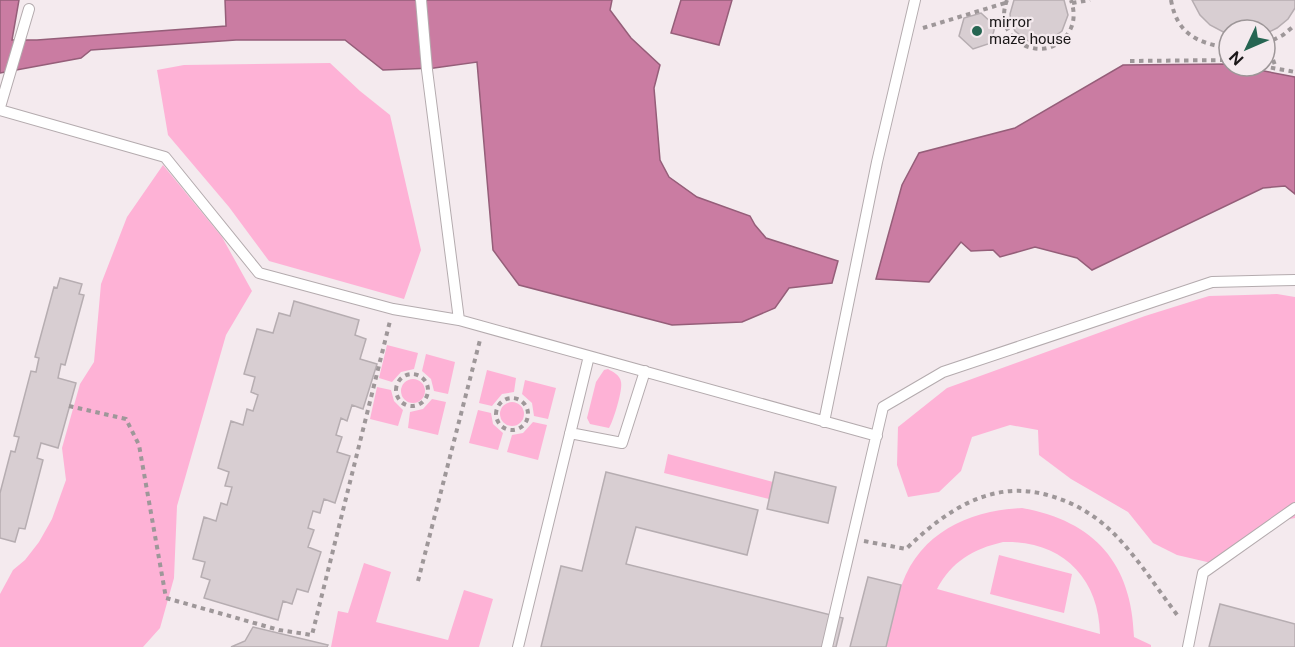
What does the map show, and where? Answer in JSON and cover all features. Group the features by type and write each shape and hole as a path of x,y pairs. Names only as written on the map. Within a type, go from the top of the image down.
{"lane":[{"path":"421,0 427,70 459,320"},
{"path":"824,422 877,162 915,0"},
{"path":"29,9 0,108 165,157 259,273 393,309 459,320 877,436"},
{"path":"827,647 883,407 943,372 1212,282 1295,280"},
{"path":"518,647 589,356"},
{"path":"570,433 621,443 645,371"},
{"path":"1188,647 1203,573 1295,508"}],"path":[{"path":"907,33 1006,1 1005,24 1010,34 1018,42 1038,49 1049,47 1067,35 1074,14 1071,2 1090,0"},
{"path":"1171,0 1180,27 1193,37 1217,46"},
{"path":"1277,38 1295,25"},
{"path":"1130,61 1217,60"},
{"path":"1277,68 1295,72"},
{"path":"69,406 126,419 139,445 166,598 279,630 312,635 393,309"},
{"path":"418,581 480,338"},
{"path":"414,374 424,379 429,389 426,400 413,407 400,401 396,390 400,380 406,375 414,374"},
{"path":"512,398 519,399 525,404 529,414 525,425 515,430 507,430 501,426 496,416 501,402 512,398"},
{"path":"852,538 906,549 926,530 954,510 982,496 1012,489 1033,490 1068,501 1095,517 1134,557 1191,633"}],"shaded area":[{"path":"0,0 19,0 12,40 37,40 226,26 225,0 612,0 610,10 631,38 660,65 654,88 660,160 669,177 697,197 750,216 766,238 838,261 832,283 789,288 775,308 742,322 672,325 519,285 493,250 477,62 434,68 383,70 345,40 236,40 91,50 81,58 0,73"},
{"path":"681,0 732,0 719,45 671,33"},
{"path":"330,63 390,115 421,250 404,299 269,261 229,207 168,135 157,70 184,65"},
{"path":"1217,64 1217,78 1277,78 1277,74 1295,77 1295,194 1285,186 1263,188 1092,270 1077,258 1035,247 1000,257 993,250 971,251 961,242 929,282 876,279 902,185 919,153 1015,128 1123,65"},
{"path":"163,165 222,237 252,291 226,335 177,506 174,578 160,628 143,647 0,647 0,594 13,570 25,560 39,542 52,519 66,480 62,448 80,384 94,362 101,284 127,217"},
{"path":"1277,294 1295,297 1295,518 1270,523 1220,565 1177,555 1153,543 1128,512 1071,479 1039,455 1038,430 1010,425 972,437 961,471 939,492 908,497 897,465 898,427 947,388 1145,316 1209,296"},
{"path":"387,345 418,353 414,369 401,372 392,382 379,378"},
{"path":"426,354 455,362 448,394 434,391 431,379 422,371"},
{"path":"608,369 619,377 621,382 617,406 609,428 590,424 587,418 596,382 604,370"},
{"path":"487,370 516,378 514,392 502,394 492,406 479,403"},
{"path":"413,379 421,383 425,391 421,399 413,403 405,399 401,391 405,383"},
{"path":"525,380 556,388 548,419 534,416 532,403 522,394"},
{"path":"377,387 391,390 394,401 403,410 398,426 370,419"},
{"path":"432,399 446,402 438,435 408,428 410,412 423,409"},
{"path":"512,402 520,406 524,414 520,422 512,426 504,422 500,414 504,406"},
{"path":"478,410 491,413 493,424 503,433 498,450 469,443"},
{"path":"533,422 547,425 538,460 507,452 512,435 523,433"},
{"path":"668,454 773,482 769,499 664,473"},
{"path":"1022,508 1048,514 1070,523 1089,535 1105,550 1126,588 1132,611 1134,637 1151,647 886,647 902,584 921,550 950,527 966,519","holes":["1003,542 1042,547 1058,555 1072,565 1084,579 1098,613 1100,634 937,589 956,564 982,548"]},
{"path":"999,555 1072,574 1064,613 990,594"},
{"path":"364,563 391,572 376,622 448,640 464,590 493,599 479,647 331,647 338,611 348,613"}],"building":[{"path":"1014,0 1064,0 1068,15 1062,31 1047,42 1030,42 1022,37 1011,23 1010,14"},
{"path":"1192,0 1295,0 1295,8 1288,19 1277,28 1277,18 1217,18 1217,29 1200,15"},
{"name":"mirror maze house","path":"981,13 995,26 991,43 973,49 959,36 964,18"},
{"path":"60,278 82,284 79,294 84,295 65,365 61,364 58,378 76,383 58,448 41,443 37,458 43,460 25,529 19,528 15,542 0,538 0,493 11,451 15,452 19,437 14,436 31,371 36,372 39,358 35,357 54,287 57,288"},
{"path":"294,301 359,320 355,335 366,339 360,359 377,364 363,409 352,405 347,421 341,418 336,435 342,437 337,452 350,456 335,503 324,499 320,513 313,511 308,528 314,530 308,547 321,552 308,592 297,589 292,604 283,601 278,620 204,598 210,580 201,577 205,562 193,559 204,517 216,521 221,503 227,505 232,487 225,486 229,472 218,468 231,421 243,425 247,409 253,411 258,395 251,392 255,377 244,374 257,329 273,333 279,313 290,316"},
{"path":"606,472 758,510 747,555 636,527 626,564 843,618 836,647 541,647 561,566 582,571"},
{"path":"775,472 836,487 828,523 767,509"},
{"path":"868,577 901,585 886,647 850,647"},
{"path":"1220,604 1295,624 1295,647 1209,647"},
{"path":"253,627 328,645 327,647 231,647 245,641"}],"place":[{"name":"mirror maze house","path":"977,31"}]}
